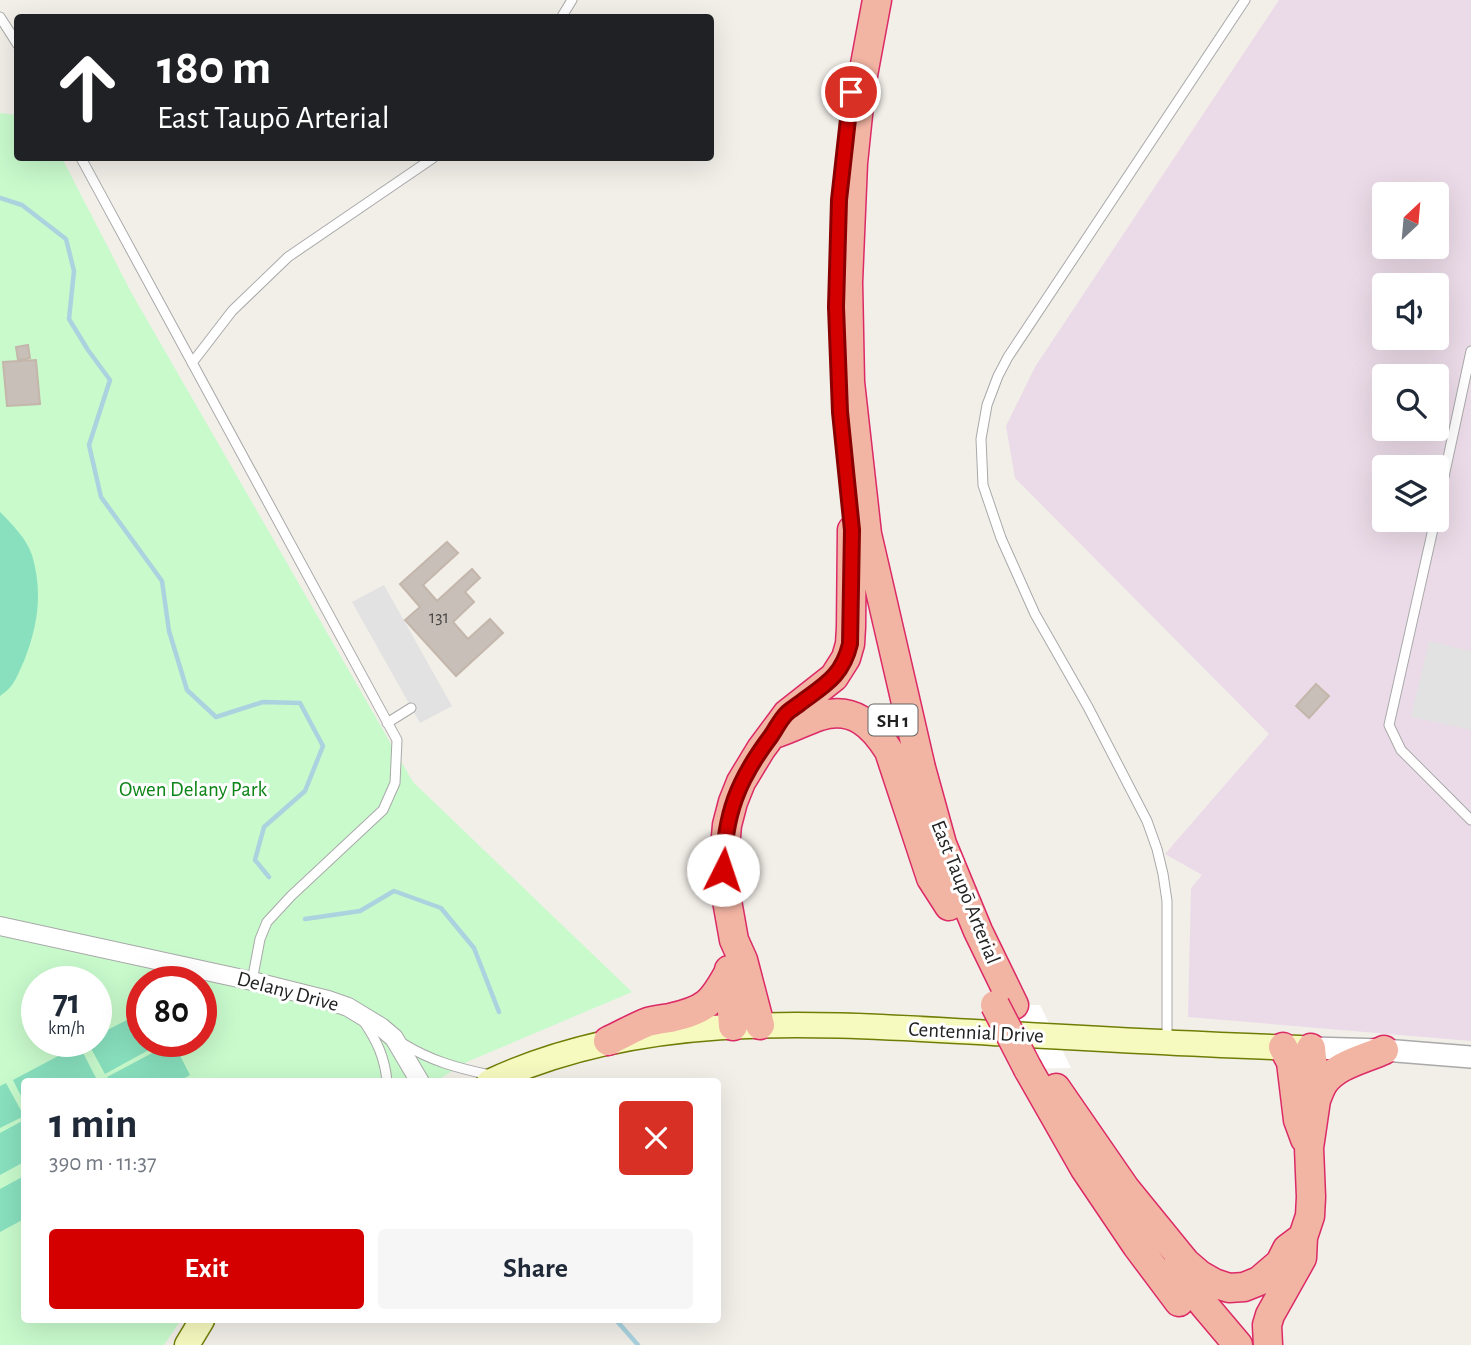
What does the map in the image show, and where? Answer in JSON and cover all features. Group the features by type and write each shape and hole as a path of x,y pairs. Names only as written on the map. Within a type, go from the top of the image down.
{"highway":[{"name":"East Taupō Arterial","path":"865,0 839,200 836,307 839,388 852,530 897,741 949,906 961,935 1114,1187 1238,1345"},
{"name":"East Taupō Arterial","path":"877,0 861,86 853,163 848,282 850,382 867,534 918,755 942,844 978,931 1004,1005"},
{"path":"746,1025 743,960 734,940 723,870 727,825 733,802 749,767 787,714 834,677 846,659 851,627 852,530"},
{"path":"772,735 823,715 836,713 847,714 870,725 889,751 930,878 949,906"},
{"path":"734,940 728,958 729,972 746,1025"},
{"path":"608,1041 648,1023 700,1009 719,990 729,972"},
{"path":"1283,1047 1291,1062 1298,1120 1309,1148"},
{"path":"1268,1345 1269,1315 1302,1258 1303,1237 1310,1216 1309,1148 1316,1100 1311,1048"},
{"path":"1316,1100 1331,1075 1341,1068 1384,1051"},
{"name":"East Taupō Arterial","path":"1044,1075 1085,1169 1137,1246 1214,1345"},
{"path":"1044,1075 1125,1188 1186,1263 1200,1275 1229,1288 1259,1282 1280,1263 1287,1249 1303,1237"}],"main road":[{"name":"Centennial Drive","path":"497,1078 544,1060 608,1041 683,1030 746,1025 897,1028 1118,1041 1311,1048"},
{"path":"187,1345 200,1323"}],"street":[{"name":"Delany Drive","path":"0,926 252,981 348,1007 394,1038 418,1078"},
{"name":"Centennial Drive","path":"1311,1048 1471,1057"}],"lane":[{"path":"1167,1041 1167,901 1157,849 1147,821 1088,707 1035,614 1001,538 983,485 981,439 987,405 1008,357 1245,0"},
{"path":"0,17 14,39"},
{"path":"83,161 397,740 396,783 383,810 267,922 260,939 252,981"},
{"path":"192,363 232,311 288,257 429,161"},
{"path":"1449,455 1471,351"},
{"path":"1431,532 1389,725 1401,750 1471,820"},
{"path":"387,723 411,708"},
{"path":"348,1007 373,1036 384,1062 386,1078"},
{"path":"394,1038 445,1065 490,1078"}],"shaded area":[{"path":"1279,0 1471,0 1471,1041 1188,1017 1191,888 1202,875 1165,854 1269,734 1015,478 1006,426 1035,367"},
{"path":"384,585 452,706 420,723 352,602"},
{"path":"1429,641 1471,651 1471,730 1411,717"}],"green space":[{"name":"Owen Delany Park","path":"0,113 14,115 14,161 64,161 131,292 413,782 632,992 469,1061 441,1078 21,1078 21,1323 179,1323 164,1345 0,1345"},
{"path":"0,512 18,532 32,555 38,596 36,622 24,661 12,685 0,696"},
{"path":"126,1020 126,1057 136,1057 105,1074 96,1057 112,1057 112,1028"},
{"path":"56,1057 85,1057 96,1078 21,1078 21,1096 13,1080"},
{"path":"145,1057 181,1057 190,1075 184,1078 108,1078"},
{"path":"6,1083 21,1110 21,1118 0,1128 0,1086"},
{"path":"21,1122 21,1164 0,1175 0,1133"},
{"path":"21,1178 21,1221 0,1232 0,1189"}],"pier":[{"path":"983,1005 1040,1005 1071,1068 1018,1069"}],"building":[{"path":"28,345 30,358 18,360 16,347"},
{"path":"36,360 40,404 7,406 3,362"},
{"path":"447,542 458,553 423,585 437,601 472,569 480,578 465,592 474,602 453,622 468,639 490,619 503,633 456,676 405,620 420,607 400,584"},
{"path":"1316,684 1329,696 1309,718 1296,706"}],"waterway":[{"path":"0,198 22,205 66,239 74,271 69,319 110,380 89,445 101,497 162,581 169,631 187,690 216,717 263,702 300,703 323,746 305,791 264,827 255,860 269,877"},
{"path":"305,919 360,911 394,891 441,908 474,948 499,1012"},
{"path":"619,1323 638,1345"}],"route":[{"path":"723,870 727,825 733,802 749,767 787,714 834,677 846,659 850,644 852,530 840,412 836,307 839,200 851,92"}]}
